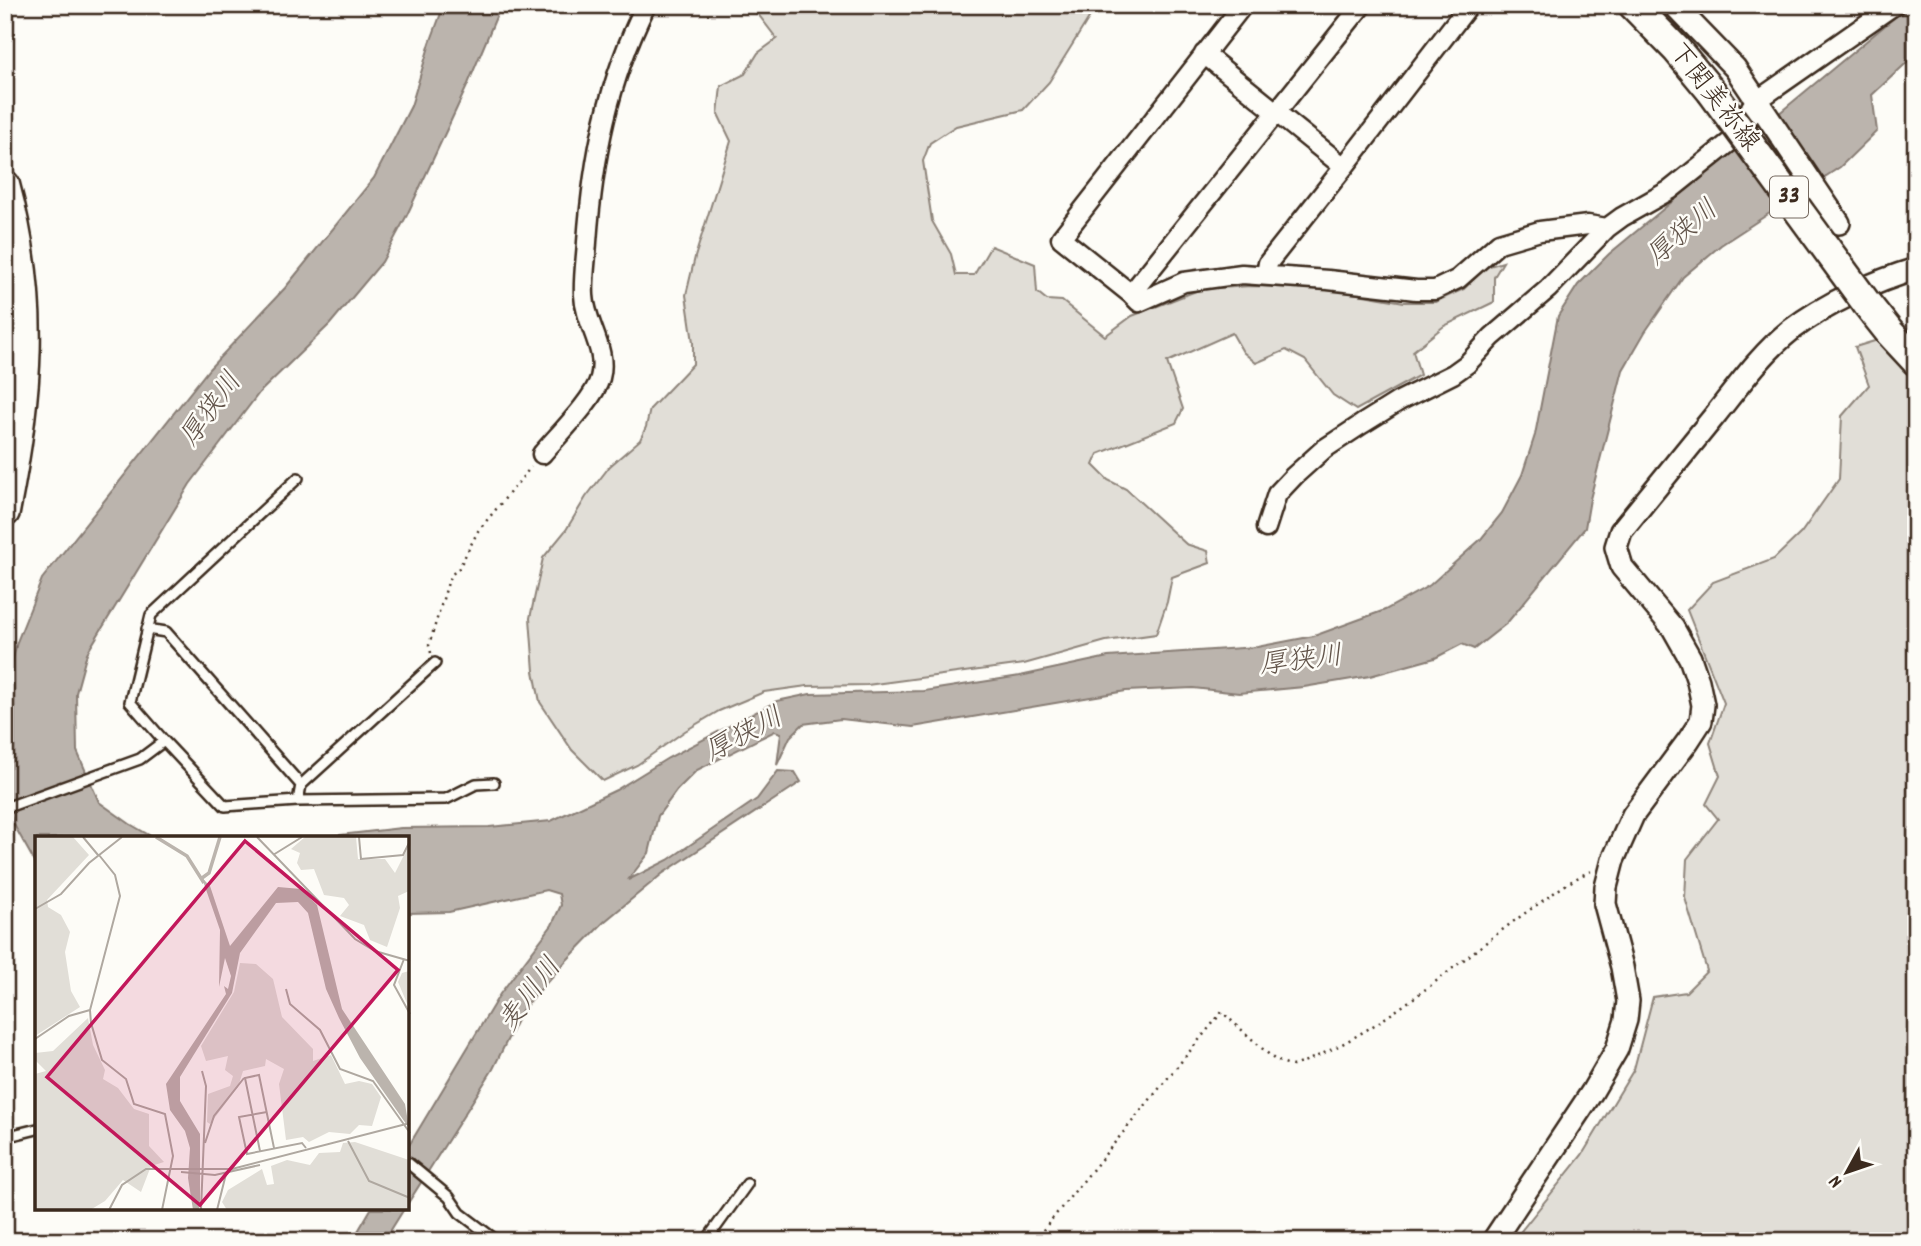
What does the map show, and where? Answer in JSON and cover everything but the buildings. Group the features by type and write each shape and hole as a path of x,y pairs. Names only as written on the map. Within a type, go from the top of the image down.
{"main road":[{"name":"下関美祢線","path":"1633,5 1677,50 1711,91 1867,304 1916,361"},
{"path":"5,185 16,225 24,278 27,327 18,450 5,512"}],"street":[{"path":"542,454 594,392 600,377 602,357 587,317 583,296 591,187 601,131 626,45 646,5"},
{"path":"1242,5 1061,238 1139,302 1184,282 1242,274 1435,290 1458,279 1499,243 1540,231 1588,225 1607,228"},
{"path":"1131,294 1362,5"},
{"path":"1266,275 1268,263 1469,5"},
{"path":"1674,5 1735,68 1825,198 1839,223"},
{"path":"1266,528 1277,494 1324,449 1399,401 1467,364 1492,337 1548,289 1607,228 1622,216 1670,190 1745,130 1751,107 1762,105 1894,5"},
{"path":"1203,54 1344,167"},
{"path":"1493,1241 1592,1092 1617,1049 1626,1020 1628,1001 1605,904 1606,887 1613,860 1633,815 1701,721 1703,705 1690,658 1673,628 1622,567 1616,547 1622,531 1744,379 1779,341 1794,328 1853,293 1884,278 1916,269"}],"lane":[{"path":"298,478 151,615 130,702 225,806 298,801 446,799 476,784 494,783"},
{"path":"147,629 166,632 301,785"},
{"path":"298,801 301,785 435,663"},
{"path":"5,808 140,759 164,741"},
{"path":"5,1137 35,1130"},
{"path":"410,1165 449,1198 460,1213 497,1241"},
{"path":"706,1241 747,1184"}],"path":[{"path":"435,663 429,645 450,576 459,568 478,531 542,454"},
{"path":"1034,1241 1222,1012 1275,1060 1293,1066 1307,1062 1364,1032 1576,878 1613,860"}],"shaded area":[{"path":"751,5 1097,5 1049,82 1023,110 956,126 930,143 923,161 932,221 951,254 956,275 974,275 991,246 1035,264 1037,292 1047,300 1062,301 1105,336 1132,316 1201,289 1251,286 1329,289 1404,302 1435,302 1464,289 1486,267 1503,262 1494,277 1494,302 1444,326 1413,351 1420,375 1356,410 1333,395 1305,360 1286,350 1256,363 1243,352 1232,333 1167,362 1183,409 1176,423 1098,454 1093,465 1108,480 1126,489 1186,544 1208,551 1210,563 1172,577 1156,634 1106,641 1024,664 867,685 807,686 764,692 719,711 637,765 603,781 572,750 540,702 534,671 530,618 543,558 566,530 586,497 610,466 640,440 650,409 693,364 693,342 686,295 731,141 718,114 721,86 745,74 758,53 777,39"},
{"path":"1878,340 1916,382 1916,1241 1513,1241 1582,1155 1634,1069 1653,997 1686,992 1707,971 1685,898 1687,859 1718,819 1706,804 1720,776 1710,743 1724,703 1687,610 1713,582 1774,559 1801,533 1839,479 1842,416 1869,385 1855,347"}],"water":[{"name":"厚狭川","path":"444,5 501,5 468,84 382,262 330,324 259,393 190,484 87,653 76,693 77,751 99,802 151,836 35,836 35,862 13,823 5,796 5,692 17,642 42,579 209,369 285,288 374,178 411,106"},
{"path":"1916,5 1916,54 1872,95 1877,131 1840,167 1721,245 1683,277 1645,332 1623,370 1585,528 1507,623 1474,649 1462,644 1435,658 1370,676 1304,687 1239,693 1193,688 1126,691 913,727 841,719 803,724 790,737 777,765 781,733 775,731 697,770 677,790 658,816 649,853 628,880 668,860 757,799 778,771 795,772 801,782 662,874 604,922 567,960 522,1010 493,1069 410,1200 410,1144 500,994 552,925 561,905 559,894 546,890 449,912 410,913 410,836 331,836 401,828 489,827 551,821 616,790 668,758 777,701 810,694 924,691 1020,676 1108,657 1257,647 1314,636 1385,610 1430,585 1481,539 1502,513 1522,475 1535,435 1558,316 1578,285 1609,254 1894,18"},
{"path":"370,1211 403,1211 384,1241 355,1241"}],"water label":[{"name":"麦川川","path":"532,996"}]}
